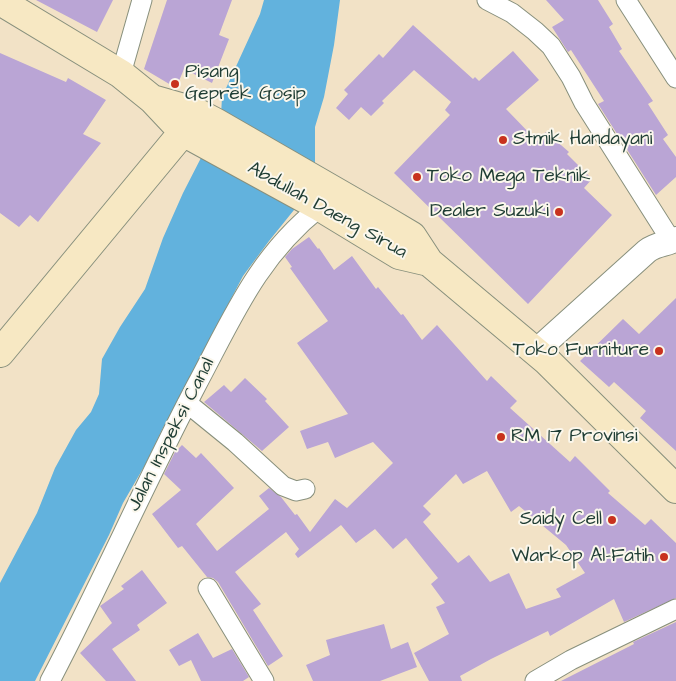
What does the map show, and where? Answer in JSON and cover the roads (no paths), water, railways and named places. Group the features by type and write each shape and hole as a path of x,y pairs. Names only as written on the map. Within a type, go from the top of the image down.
{"main road":[{"name":"Abdullah Daeng Sirua","path":"0,0 121,74 152,99 183,132 286,188 400,255 428,262 541,357 676,489"},
{"path":"152,99 194,111 385,220 412,236 428,262"},
{"path":"0,353 183,132"}],"street":[{"path":"121,74 142,0"},
{"path":"488,0 512,13 551,46 572,78 584,103 674,241 666,256 596,317 541,357"},
{"path":"626,0 676,78"},
{"name":"Jalan Inspeksi Canal","path":"50,681 187,403 248,289 260,270 288,235 320,208"},
{"path":"187,403 235,442 283,486 296,491 305,489"},
{"path":"208,588 264,681"},
{"path":"535,681 571,660 676,609"}],"water":[{"path":"264,0 340,0 324,97 315,127 315,170 221,116 222,97 260,14"},
{"path":"204,152 298,205 243,276 145,465 123,503 109,535 35,681 0,681 0,583 37,513 55,468 76,430 91,412 99,394 102,359 145,289 163,238"}],"place":[{"name":"Pisang Geprek Gosip","path":"175,84"},
{"name":"Stmik Handayani","path":"503,140"},
{"name":"Toko Mega Teknik","path":"417,177"},
{"name":"Dealer Suzuki","path":"559,212"},
{"name":"Toko Furniture","path":"659,351"},
{"name":"RM 17 Provinsi","path":"501,437"},
{"name":"Saidy Cell","path":"612,520"},
{"name":"Warkop Al-Fatih","path":"664,557"}]}
